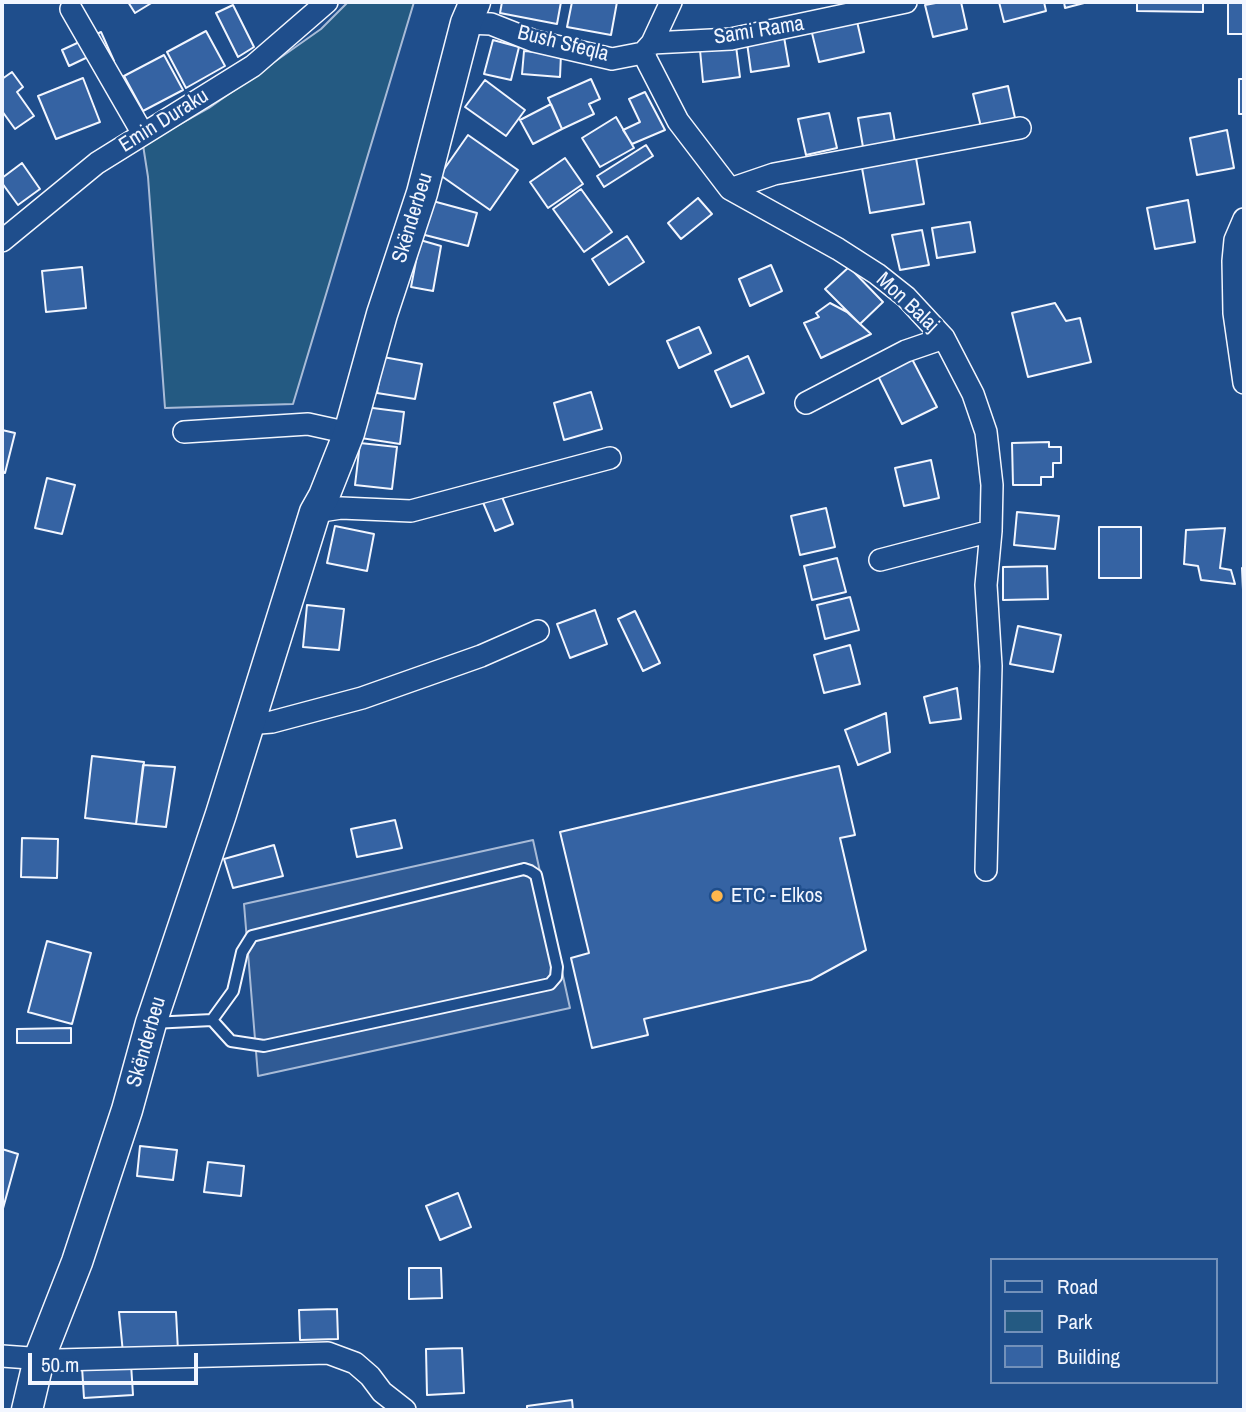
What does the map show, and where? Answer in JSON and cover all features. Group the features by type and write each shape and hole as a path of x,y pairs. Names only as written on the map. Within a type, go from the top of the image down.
{"main road":[{"name":"Skënderbeu","path":"27,1410 39,1359 77,1262 127,1110 151,1023 221,814 315,512 349,433 382,314 422,193 471,12"}],"street":[{"name":"Emin Duraku","path":"2,241 97,163 253,66 327,2"},
{"path":"648,48 671,2"},
{"name":"Sami Rama","path":"648,48 731,39 906,2"},
{"path":"71,9 143,134"},
{"name":"Bush Sfeqla","path":"471,12 491,24 534,41 612,59 648,48"},
{"name":"Mon Balaj","path":"648,48 678,121 730,189 838,249 906,297 944,338 973,394 986,432 992,485 986,585 991,666 986,870"},
{"path":"730,189 774,174 1020,128"},
{"path":"1244,219 1235,240 1233,261 1234,313 1244,383"},
{"path":"806,403 906,351 944,338"},
{"path":"184,432 308,424 349,433"},
{"path":"315,512 341,508 411,511 610,458"},
{"path":"880,560 991,531"},
{"path":"247,724 272,722 362,698 481,656 538,631"},
{"path":"2,1356 39,1359 328,1353 355,1363 370,1376 382,1392 405,1410"}],"lane":[{"path":"524,869 536,876 557,967 556,976 550,984 264,1046 231,1041 212,1020 233,990 242,952 253,936 524,869"},
{"path":"151,1023 212,1020"}],"green space":[{"path":"348,2 414,2 293,404 165,408 148,177 143,145 209,108 321,29"}],"shaded area":[{"path":"533,840 570,1008 258,1076 244,904"}],"building":[{"path":"128,2 153,2 135,13"},
{"path":"502,2 561,2 557,24 500,13"},
{"path":"572,2 617,2 611,35 567,27"},
{"path":"961,2 967,29 933,37 925,5"},
{"path":"999,2 1044,2 1046,11 1004,22"},
{"path":"1064,2 1088,2 1065,8"},
{"path":"1137,2 1203,2 1203,12 1137,11"},
{"path":"1228,2 1244,2 1244,34 1228,34"},
{"path":"233,5 254,47 238,57 216,13"},
{"path":"856,17 864,52 819,62 811,29"},
{"path":"206,31 225,66 186,88 167,52"},
{"path":"101,32 114,61 96,69 90,56 69,66 62,50"},
{"path":"784,37 789,66 751,72 747,43"},
{"path":"493,40 519,47 511,80 484,74"},
{"path":"736,46 740,77 703,82 700,50"},
{"path":"524,51 561,54 560,77 522,74"},
{"path":"164,55 183,90 143,111 124,76"},
{"path":"12,72 23,87 17,92 34,116 15,129 2,111 2,79"},
{"path":"83,78 100,122 56,139 38,96"},
{"path":"591,79 600,99 589,104 594,114 562,129 548,98"},
{"path":"1239,79 1244,79 1244,114 1239,114"},
{"path":"485,80 525,110 506,136 465,107"},
{"path":"1008,86 1015,118 981,127 973,94"},
{"path":"645,92 665,130 632,144 623,130 640,122 629,99"},
{"path":"551,104 562,129 533,144 520,120"},
{"path":"829,113 837,148 806,155 798,119"},
{"path":"890,113 895,142 863,147 858,118"},
{"path":"616,117 634,148 600,167 582,138"},
{"path":"1227,130 1234,168 1197,175 1190,138"},
{"path":"468,135 518,170 490,210 440,175"},
{"path":"646,145 653,156 604,187 597,176"},
{"path":"565,158 583,184 548,208 530,182"},
{"path":"916,158 924,204 870,213 862,168"},
{"path":"22,163 40,189 18,205 2,183 2,178"},
{"path":"581,189 612,232 584,252 553,209"},
{"path":"698,198 712,214 681,239 668,223"},
{"path":"429,200 477,213 468,246 421,234"},
{"path":"1188,200 1195,242 1155,249 1147,208"},
{"path":"970,222 975,252 937,258 932,228"},
{"path":"922,230 929,265 900,270 892,235"},
{"path":"627,236 644,262 609,285 592,259"},
{"path":"420,240 441,246 433,291 411,287"},
{"path":"771,265 782,291 750,306 739,279"},
{"path":"82,267 86,308 46,312 42,271"},
{"path":"849,267 883,302 860,324 825,289"},
{"path":"830,303 847,312 871,334 821,358 804,323 819,317 816,313"},
{"path":"1055,303 1066,321 1080,318 1091,362 1028,377 1012,313"},
{"path":"699,327 711,353 679,368 667,341"},
{"path":"748,356 764,393 731,407 715,371"},
{"path":"383,357 422,364 415,399 377,393"},
{"path":"912,359 937,407 902,424 878,376"},
{"path":"591,392 602,429 564,440 554,403"},
{"path":"365,407 404,412 400,444 361,438"},
{"path":"2,430 15,433 5,473 2,472"},
{"path":"1049,442 1049,447 1061,447 1061,463 1053,463 1053,477 1041,477 1041,485 1013,485 1012,443"},
{"path":"360,443 397,447 392,489 355,485"},
{"path":"931,460 939,498 904,506 895,468"},
{"path":"47,478 75,485 62,534 35,528"},
{"path":"500,492 513,524 495,531 482,500"},
{"path":"826,508 835,547 800,555 791,516"},
{"path":"1017,512 1059,516 1055,549 1014,545"},
{"path":"335,526 374,534 367,571 327,563"},
{"path":"1099,527 1141,527 1141,578 1099,578"},
{"path":"1225,528 1220,568 1231,570 1235,584 1201,580 1198,566 1184,564 1186,530"},
{"path":"837,558 846,592 812,600 804,566"},
{"path":"1047,566 1048,599 1003,600 1003,567"},
{"path":"1242,568 1244,568 1244,611"},
{"path":"850,597 859,630 825,639 817,605"},
{"path":"307,605 344,609 339,650 303,647"},
{"path":"595,610 607,644 570,658 557,624"},
{"path":"635,611 660,663 643,671 618,619"},
{"path":"1018,626 1061,635 1053,672 1010,664"},
{"path":"850,645 860,684 824,693 814,655"},
{"path":"957,688 961,719 930,723 924,697"},
{"path":"886,713 890,752 858,765 845,730"},
{"path":"92,756 144,762 136,824 85,818"},
{"path":"143,765 175,767 166,827 136,824"},
{"path":"839,766 855,835 840,838 866,950 811,980 644,1019 648,1035 592,1048 571,958 589,953 560,832"},
{"path":"395,820 402,848 357,857 351,829"},
{"path":"22,838 58,839 57,878 21,877"},
{"path":"274,845 283,876 233,888 224,859"},
{"path":"47,941 91,953 72,1024 28,1012"},
{"path":"71,1028 71,1043 17,1043 17,1029"},
{"path":"140,1146 177,1150 173,1180 137,1176"},
{"path":"2,1149 18,1154 2,1212"},
{"path":"208,1162 244,1166 241,1196 204,1192"},
{"path":"458,1193 471,1227 440,1240 426,1206"},
{"path":"409,1268 441,1268 442,1298 409,1299"},
{"path":"337,1309 338,1339 300,1340 299,1310"},
{"path":"119,1312 176,1312 178,1351 123,1353"},
{"path":"462,1348 464,1393 427,1395 426,1349"},
{"path":"131,1364 133,1395 84,1398 82,1367"},
{"path":"572,1400 573,1410 527,1410 527,1406"}],"place":[{"name":"ETC - Elkos","path":"717,896"}]}
